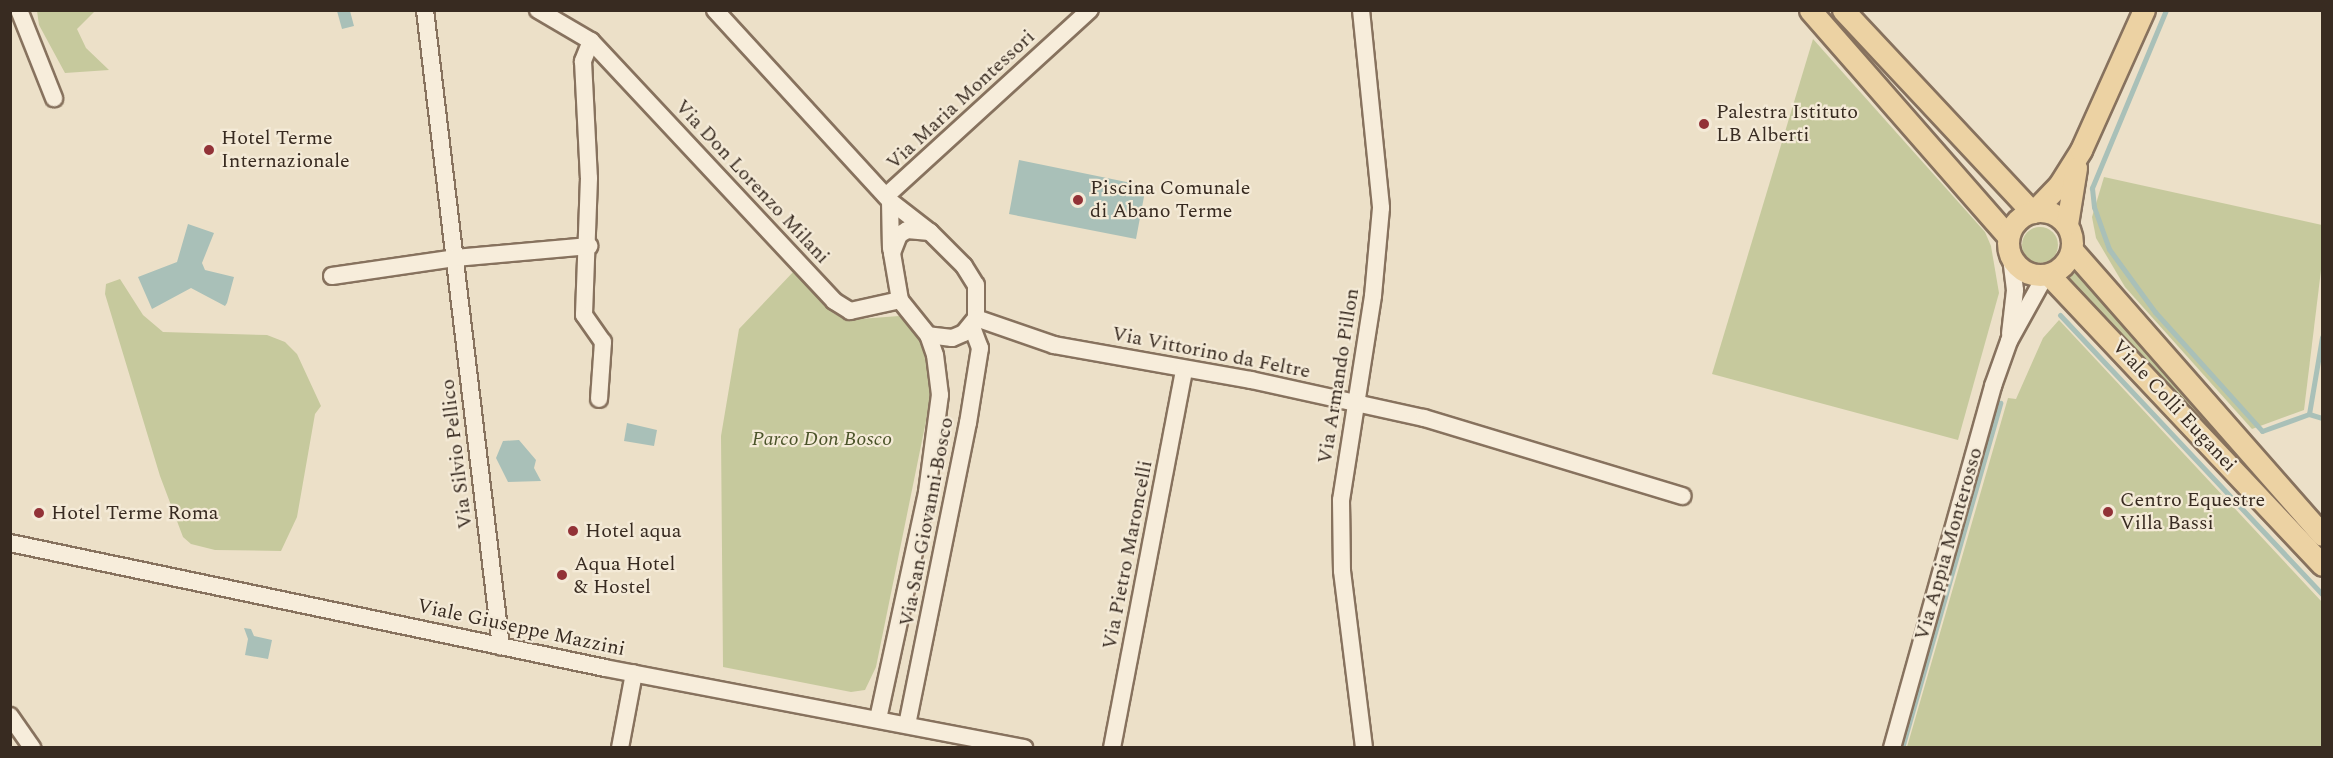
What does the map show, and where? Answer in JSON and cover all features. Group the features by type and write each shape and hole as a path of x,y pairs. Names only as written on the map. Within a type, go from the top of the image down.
{"main road":[{"path":"1809,10 2008,236 2011,257"},
{"path":"1843,10 2033,211 2052,213 2067,224"},
{"path":"2008,236 2017,221 2033,211 2059,185 2080,150 2144,10"},
{"path":"2067,224 2069,191 2080,150"},
{"name":"Viale Colli Euganei","path":"2067,224 2072,249 2322,535"},
{"path":"2047,275 2064,266 2072,249"},
{"name":"Viale Colli Euganei","path":"2011,257 2025,272 2047,275 2322,565"}],"street":[{"path":"19,10 54,98"},
{"name":"Via Silvio Pellico","path":"425,10 501,646"},
{"name":"Via Don Lorenzo Milani","path":"538,10 591,41 834,301 850,311 900,300"},
{"name":"Via San Giovanni Bosco","path":"716,10 888,199 930,232 964,266 976,285 974,322 980,348 970,412 907,725"},
{"name":"Via Maria Montessori","path":"888,199 1090,10"},
{"name":"Via Armando Pillon","path":"1360,10 1381,208 1373,296 1341,500 1342,571 1364,747"},
{"path":"591,41 583,61 589,246 584,315 603,342 599,399"},
{"name":"Via San Giovanni Bosco","path":"878,719 927,492 940,395 935,355 928,335 900,300 892,254 888,199"},
{"path":"892,254 899,235 907,230 930,232"},
{"path":"332,276 454,258 589,246"},
{"name":"Via Appia Monterosso","path":"2009,341 2015,290 2011,257"},
{"name":"Via Appia Monterosso","path":"1892,747 1993,386 2009,341 2047,275"},
{"path":"928,335 952,338 974,322"},
{"name":"Via Vittorino da Feltre","path":"974,322 1054,345 1356,402 1424,418 1682,496"},
{"name":"Via Pietro Maroncelli","path":"1112,747 1184,370"},
{"name":"Viale Giuseppe Mazzini","path":"10,543 634,674 1024,747"},
{"path":"620,747 634,674"},
{"path":"10,716 32,747"}],"green space":[{"path":"37,11 95,11 77,29 86,48 109,70 65,73 39,25"},
{"path":"1813,39 1985,232 1991,246 1999,293 1958,440 1712,374"},
{"path":"2104,177 2322,225 2322,262 2304,410 2252,429 2125,287 2096,238 2092,217"},
{"path":"2040,227 2053,232 2058,245 2053,258 2040,263 2027,258 2022,245 2027,232"},
{"name":"Parco Don Bosco","path":"795,270 833,313 846,320 899,316 917,335 929,358 931,390 926,421 876,667 865,690 851,692 723,667 721,436 739,329"},
{"path":"2076,272 2322,539 2322,555 2068,279"},
{"path":"120,279 143,315 163,332 267,335 285,342 297,354 321,406 315,414 297,517 281,551 215,550 191,544 183,537 160,476 105,294 106,284"},
{"name":"Centro Equestre Villa Bassi","path":"2059,320 2322,602 2322,747 1907,747 2008,398 2016,399 2043,338"}],"water":[{"path":"337,11 350,11 354,26 342,29"},
{"name":"Piscina Comunale di Abano Terme","path":"1019,160 1146,186 1136,239 1009,214"},
{"path":"188,224 214,233 202,263 205,270 234,277 227,303 225,306 191,288 152,309 138,277 177,262"},
{"path":"627,423 657,430 654,446 624,441"},
{"path":"519,440 536,460 534,468 541,481 508,482 496,458 503,441"},
{"path":"244,628 251,629 254,636 272,640 268,659 245,655 248,639"}],"waterway":[{"path":"2166,10 2092,188 2094,207 2109,249 2155,312 2262,431 2309,414 2322,337"},
{"path":"2060,315 2322,594"},
{"path":"1902,748 2000,403"},
{"path":"2309,414 2322,418"}],"place":[{"name":"Palestra Istituto LB Alberti","path":"1704,124"},
{"name":"Hotel Terme Internazionale","path":"209,150"},
{"name":"Piscina Comunale di Abano Terme","path":"1078,200"},
{"name":"Centro Equestre Villa Bassi","path":"2108,512"},
{"name":"Hotel Terme Roma","path":"39,513"},
{"name":"Hotel aqua","path":"573,531"},
{"name":"Aqua Hotel & Hostel","path":"562,575"}]}
